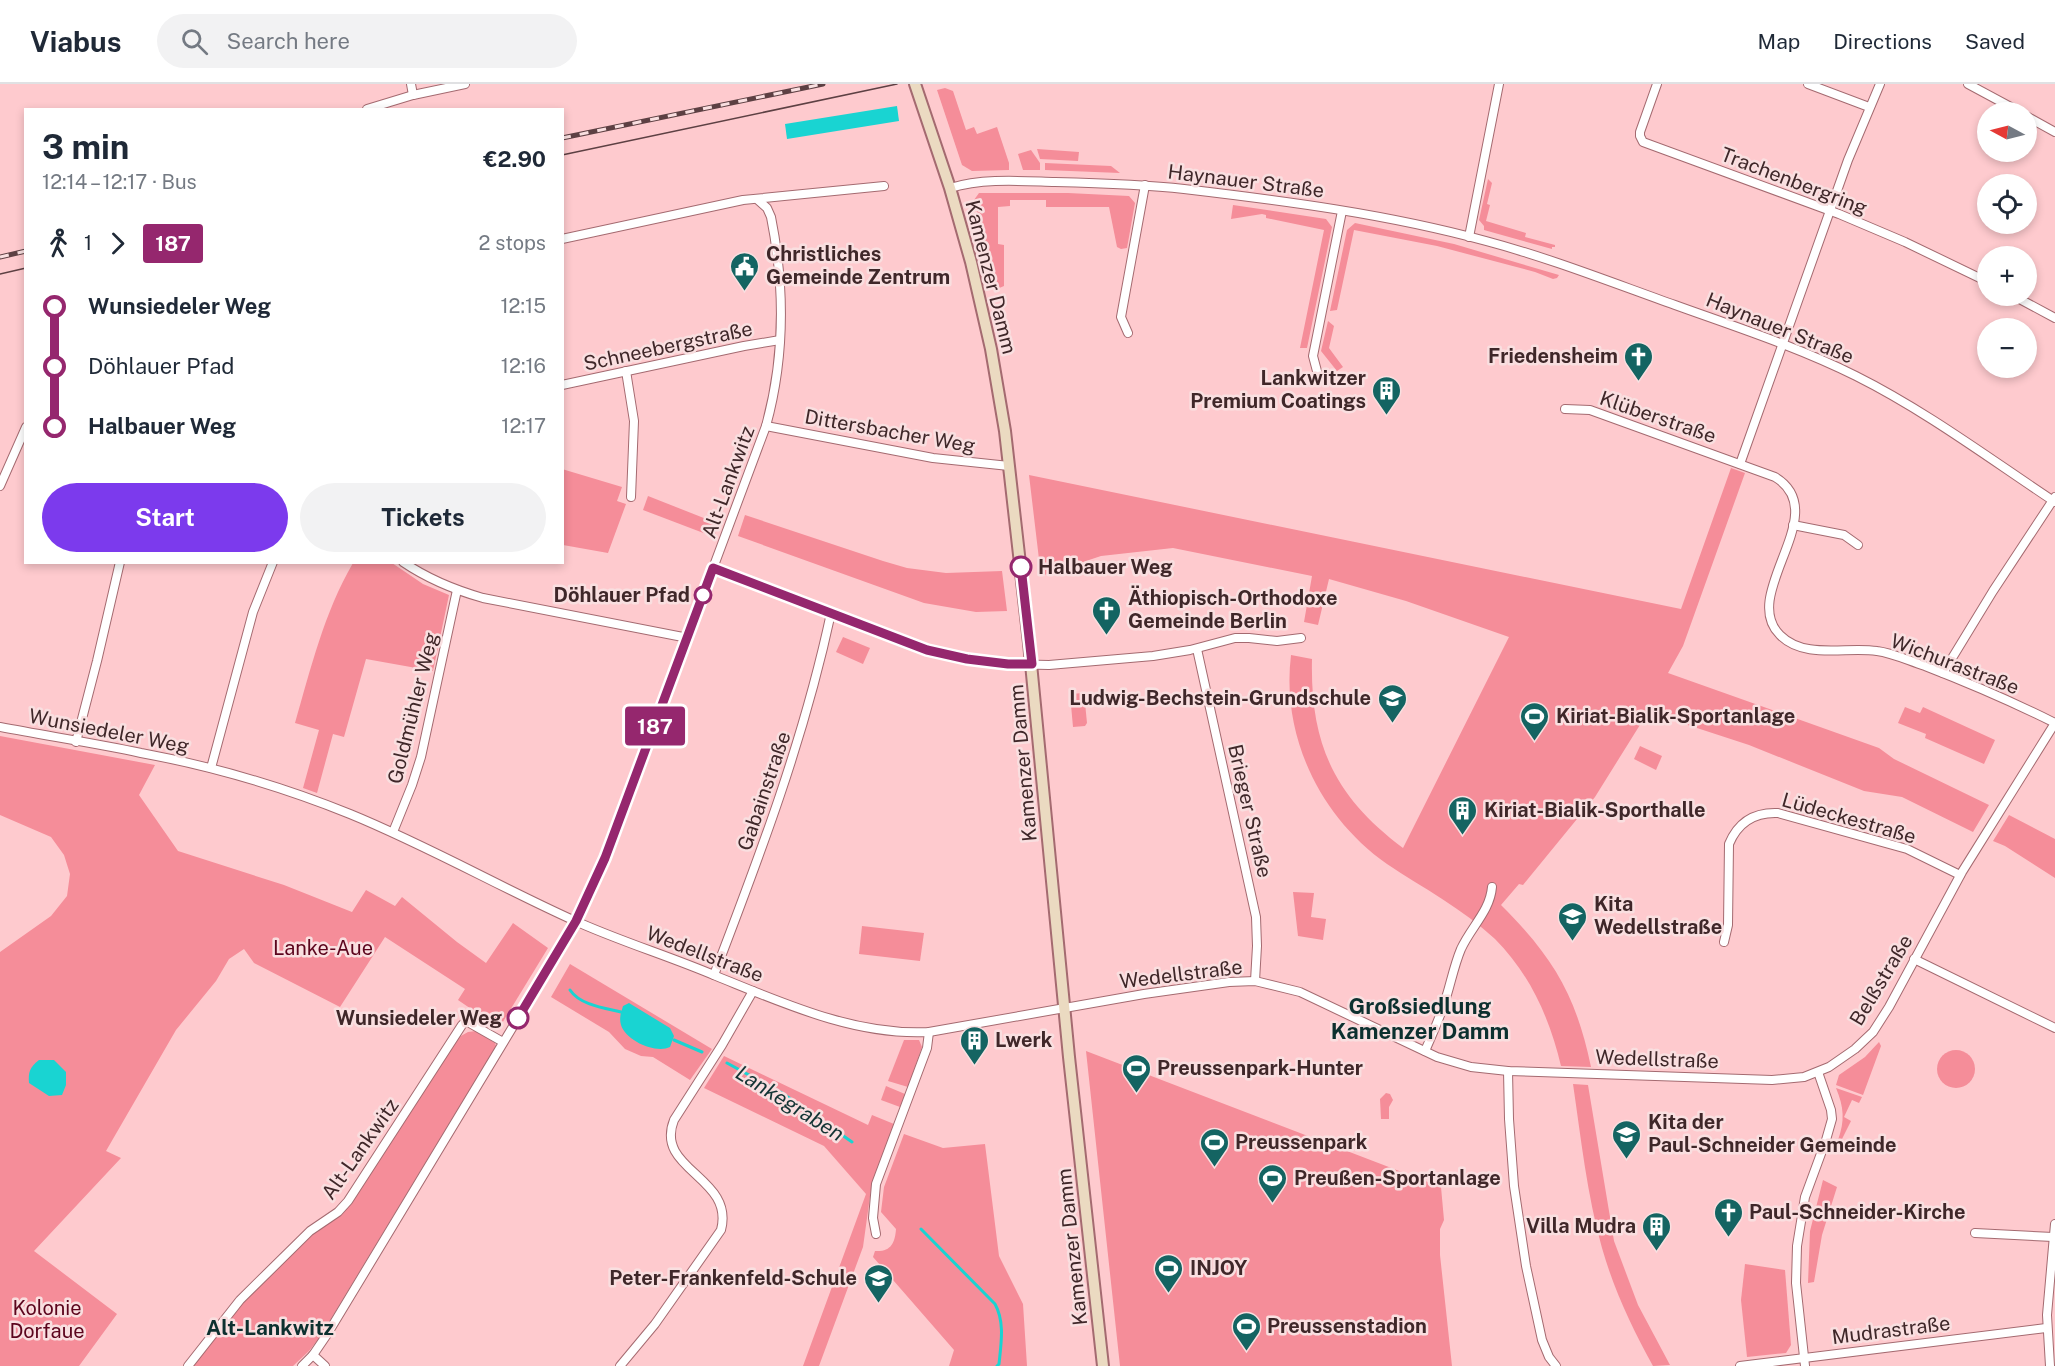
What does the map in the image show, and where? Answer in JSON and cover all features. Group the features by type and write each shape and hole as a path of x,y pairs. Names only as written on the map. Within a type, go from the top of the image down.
{"main road":[{"name":"Kamenzer Damm","path":"915,84 950,188 984,312 998,388 1032,664 1064,1008 1103,1366"}],"street":[{"path":"411,84 413,95"},
{"path":"371,108 413,95 465,84"},
{"path":"1469,237 1500,84"},
{"name":"Trachenbergring","path":"1657,84 1640,132 1640,139 1643,142 1830,210 1905,242 1977,277"},
{"path":"1808,84 1869,107"},
{"path":"1740,464 1830,210 1880,84"},
{"path":"1968,84 2001,102"},
{"path":"2037,122 2055,132"},
{"name":"Haynauer Straße","path":"950,188 983,182 1145,185 1264,199 1411,223 1528,253 1782,344 1833,365 1921,414 2054,500"},
{"name":"Haynauer Straße","path":"1128,333 1121,317 1145,185"},
{"path":"564,239 743,200 884,186"},
{"name":"Alt-Lankwitz","path":"302,1366 328,1333 504,1042 576,921 605,858 766,426 777,379 781,295 778,255 771,217 767,208 758,200"},
{"name":"Haynauer Straße","path":"1318,375 1313,356 1342,211"},
{"path":"2033,306 2055,318"},
{"name":"Schneebergstraße","path":"564,386 780,340"},
{"path":"626,371 634,421 631,497"},
{"name":"Klüberstraße","path":"1564,409 1590,410 1740,464"},
{"name":"Dittersbacher Weg","path":"766,426 933,458 1009,466"},
{"path":"0,486 24,432"},
{"name":"Wichurastraße","path":"1740,464 1775,477 1788,486 1795,499 1793,525 1769,605 1771,622 1781,636 1790,642 1811,649 1881,651 1943,673 2055,723"},
{"path":"1943,673 1981,609 2054,500"},
{"path":"1793,525 1844,535 1858,544"},
{"path":"76,742 120,564"},
{"path":"211,768 254,612 272,564"},
{"path":"406,564 458,591 511,604 687,638"},
{"path":"713,568 905,642 948,656 1008,664 1135,658 1197,649 1235,639 1277,641 1301,638"},
{"name":"Goldmühler Weg","path":"393,832 421,757 458,591"},
{"name":"Gabainstraße","path":"714,975 785,783 803,726 831,613"},
{"name":"Brieger Straße","path":"1197,649 1256,918 1255,981"},
{"name":"Belßstraße","path":"1818,1072 1845,1057 1873,1032 1990,824 2055,723"},
{"name":"Wunsiedeler Weg","path":"0,727 211,768 308,798 393,832 576,921"},
{"name":"Lüdeckestraße","path":"1724,942 1728,925 1730,844 1734,833 1741,825 1761,814 1778,813 1907,849 1960,875"},
{"path":"1425,1051 1440,1015 1457,959 1491,898 1492,887"},
{"name":"Wedellstraße","path":"576,921 753,991 861,1027 911,1033 929,1032 1229,982 1255,981 1300,992 1437,1057 1471,1067 1508,1071 1772,1080 1804,1077 1818,1072"},
{"path":"1914,959 2055,1028"},
{"path":"620,1366 655,1324 721,1230 723,1214 720,1201 678,1156 673,1148 670,1132 674,1120 753,991"},
{"name":"Alt-Lankwitz","path":"188,1366 240,1300 310,1231 338,1212 348,1201 462,1025 466,1021 472,1023 504,1042"},
{"path":"876,1234 873,1218 876,1184 927,1048 929,1032"},
{"path":"1508,1071 1509,1119 1518,1217 1542,1340 1549,1357 1556,1366"},
{"path":"1804,1362 1796,1283 1797,1246 1805,1197 1832,1119 1818,1072"},
{"path":"2050,1366 2046,1328 2055,1224"},
{"path":"1975,1233 2053,1237"},
{"name":"Mudrastraße","path":"1740,1366 1804,1362 2046,1328"},
{"path":"313,1354 325,1366"}],"green space":[{"path":"945,88 953,91 966,130 974,127 977,134 997,127 1009,163 1009,170 972,171 962,165 937,90"},
{"path":"1037,149 1079,152 1078,161 1040,159"},
{"path":"1031,150 1040,163 1040,170 1023,170 1018,154"},
{"path":"1045,163 1111,166 1120,173 1045,170"},
{"path":"1488,179 1492,183 1486,221 1526,233 1525,237 1555,245 1555,247 1552,249 1484,230 1479,220"},
{"path":"979,193 1129,196 1135,203 1127,248 1117,247 1109,207 1046,207 1046,200 1010,200 1010,206 998,207 998,244 1004,245 1004,286 997,289 974,200"},
{"path":"1233,205 1326,219 1332,227 1307,348 1300,348 1324,230 1266,218 1266,215 1262,214 1231,219"},
{"path":"1355,223 1454,244 1559,275 1553,279 1535,272 1437,246 1354,230 1337,310 1330,311 1347,230"},
{"path":"1328,321 1334,326 1329,348 1343,367 1337,371 1321,351"},
{"path":"1731,468 1745,473 1683,646 1668,673 1879,748 1894,759 1989,805 1973,832 1902,797 1864,791 1749,745 1648,712 1595,797 1523,885 1519,884 1501,905 1535,942 1560,978 1578,1019 1591,1067 1561,1066 1545,1014 1537,998 1519,967 1495,939 1456,908 1387,864 1363,845 1342,823 1310,772 1299,744 1292,715 1291,655 1312,659 1316,718 1331,767 1360,809 1379,829 1403,848 1509,637 1406,601 1329,579 1318,625 1304,622 1312,576 1173,548 1101,556 1041,576 1029,475 1681,609"},
{"path":"564,470 622,487 617,501 626,504 608,553 564,545"},
{"path":"648,496 719,524 714,537 643,510"},
{"path":"745,515 907,568 946,573 1002,571 1007,611 976,612 924,603 738,536"},
{"path":"352,564 393,564 423,584 449,595 433,671 366,659 344,737 333,734 317,793 303,788 319,730 295,723 326,621"},
{"path":"843,637 870,648 863,664 836,652"},
{"path":"1084,693 1087,723 1085,726 1073,727 1070,694"},
{"path":"1905,707 1920,713 1923,707 1995,740 1984,764 1925,738 1926,734 1898,723"},
{"path":"0,736 155,765 139,795 178,851 284,885 352,912 366,890 395,906 402,897 486,963 513,923 548,948 501,1025 496,1026 458,1000 465,989 385,937 340,1007 254,963 244,949 229,959 216,981 176,1030 106,1151 121,1158 34,1251 117,1314 79,1366 0,1366 0,952 51,916 67,896 70,874 64,855 51,837 0,815"},
{"path":"1640,746 1662,756 1656,770 1634,759"},
{"path":"2009,815 2055,839 2055,878 2005,846 1993,841"},
{"path":"1293,892 1314,893 1311,917 1326,919 1323,940 1298,936"},
{"path":"862,926 924,933 920,961 859,954"},
{"path":"570,964 712,1049 690,1080 653,1057 641,1056 625,1049 609,1032 551,997"},
{"path":"476,1031 496,1046 320,1337 309,1351 293,1366 193,1366 237,1309 314,1233 338,1217 352,1203 459,1037"},
{"path":"904,1040 919,1040 922,1047 908,1087 888,1081"},
{"path":"1879,1042 1881,1046 1863,1095 1836,1085 1839,1075 1865,1057"},
{"path":"1956,1050 1963,1051 1969,1056 1974,1062 1974,1076 1969,1082 1963,1087 1956,1088 1949,1087 1943,1082 1938,1076 1937,1069 1938,1062 1943,1056 1949,1051"},
{"name":"Preußen-Sportanlage","path":"1086,1051 1441,1187 1444,1220 1440,1229 1440,1255 1452,1366 1120,1366"},
{"path":"724,1056 868,1125 872,1115 894,1124 872,1182 863,1247 819,1366 803,1366 866,1194 824,1146 704,1088"},
{"path":"1573,1084 1588,1085 1614,1241 1638,1305 1670,1365 1653,1366 1612,1279 1588,1187"},
{"path":"886,1086 905,1094 900,1107 881,1100"},
{"path":"1836,1088 1862,1097 1859,1103 1852,1100 1844,1117 1851,1121 1841,1141 1838,1140 1843,1114"},
{"path":"1386,1093 1390,1094 1393,1100 1389,1107 1389,1119 1381,1119 1380,1099"},
{"path":"904,1134 943,1148 985,1144 999,1256 1023,1304 1027,1366 949,1366 954,1350 873,1257 875,1251 885,1250 891,1246 895,1238 896,1229 881,1212 884,1187"},
{"path":"1823,1180 1837,1187 1822,1235 1814,1282 1808,1283 1810,1231"},
{"path":"1745,1264 1785,1270 1791,1345 1786,1353 1747,1357 1741,1300"}],"water":[{"path":"897,106 899,121 787,139 785,124"},
{"path":"629,1003 670,1028 674,1036 670,1047 657,1049 642,1045 624,1031 620,1016 623,1006"},
{"path":"39,1060 54,1060 66,1072 66,1085 62,1095 49,1096 29,1083 30,1070"}],"waterway":[{"name":"Lankegraben","path":"570,990 586,1002 621,1012"},
{"name":"Lankegraben","path":"674,1040 702,1052"},
{"name":"Lankegraben","path":"727,1063 782,1093 852,1142"},
{"path":"921,1229 995,1304 1002,1333 997,1366"}],"tram line":[{"path":"564,155 897,84"},
{"path":"0,274 24,268"}],"railway":[{"path":"564,138 823,84"},
{"path":"0,257 24,251"}],"bus line":[{"name":"187","path":"518,1018 576,921 592,888 713,568 927,650 967,659 1008,664 1032,664 1021,567"}],"place":[{"name":"Christliches Gemeinde Zentrum","path":"745,292"},
{"name":"Friedensheim","path":"1639,382"},
{"name":"Lankwitzer Premium Coatings","path":"1387,416"},
{"name":"Halbauer Weg","path":"1021,567"},
{"name":"Döhlauer Pfad","path":"703,595"},
{"name":"Äthiopisch-Orthodoxe Gemeinde Berlin","path":"1107,636"},
{"name":"Ludwig-Bechstein-Grundschule","path":"1392,724"},
{"name":"Kiriat-Bialik-Sportanlage","path":"1535,742"},
{"name":"Kiriat-Bialik-Sporthalle","path":"1463,836"},
{"name":"Kita Wedellstraße","path":"1573,942"},
{"name":"Wunsiedeler Weg","path":"518,1018"},
{"name":"Lwerk","path":"974,1066"},
{"name":"Preussenpark-Hunter","path":"1136,1094"},
{"name":"Kita der Paul-Schneider Gemeinde","path":"1627,1160"},
{"name":"Preussenpark","path":"1214,1168"},
{"name":"Preußen-Sportanlage","path":"1273,1204"},
{"name":"Paul-Schneider-Kirche","path":"1728,1238"},
{"name":"Villa Mudra","path":"1657,1252"},
{"name":"INJOY","path":"1169,1294"},
{"name":"Peter-Frankenfeld-Schule","path":"878,1304"},
{"name":"Preussenstadion","path":"1246,1352"}],"district":[{"name":"Großsiedlung Kamenzer Damm","path":"1420,1018"},
{"name":"Alt-Lankwitz","path":"270,1327"}],"park label":[{"name":"Lanke-Aue","path":"323,948"},
{"name":"Kolonie Dorfaue","path":"47,1320"}]}
